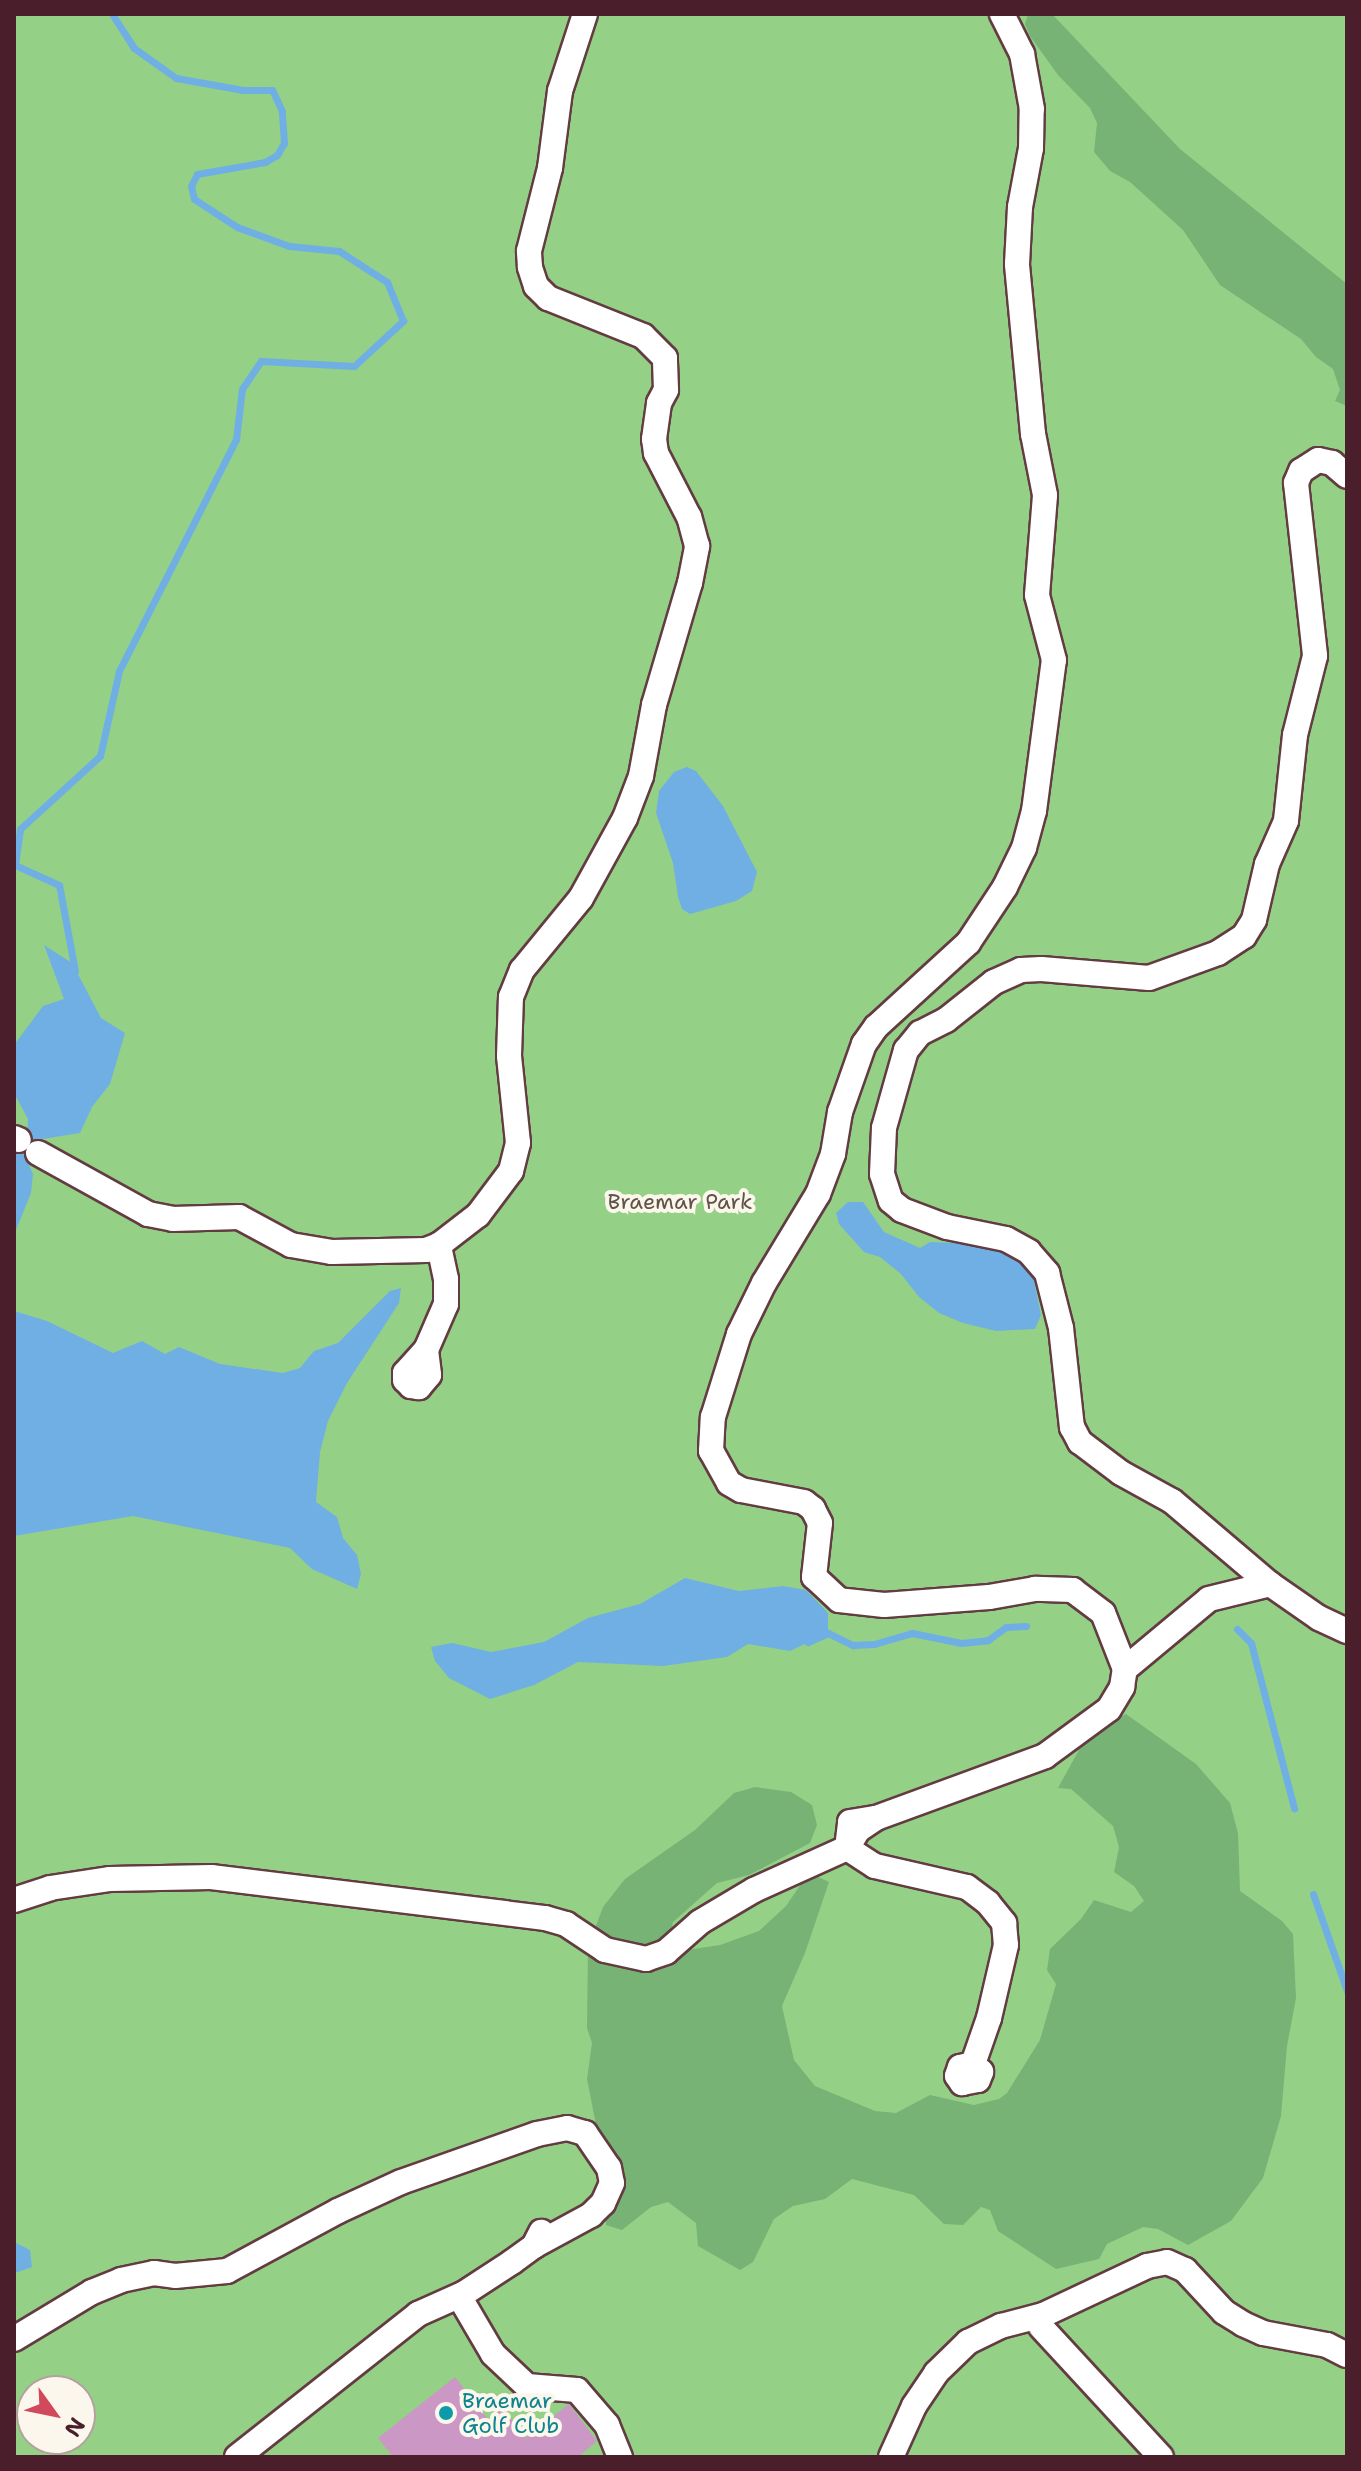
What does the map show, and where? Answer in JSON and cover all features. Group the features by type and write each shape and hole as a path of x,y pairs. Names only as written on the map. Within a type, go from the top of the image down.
{"lane":[{"path":"24,1144 148,1214 173,1219 239,1217 305,1250 426,1250 439,1245 454,1237 478,1215 502,1185 516,1160 517,1129 509,1043 511,997 522,970 581,898 625,818 641,776 654,705 696,560 697,546 689,517 656,453 654,439 659,403 666,390 665,358 643,336 548,298 536,286 530,267 529,251 550,168 560,91 585,14"},
{"path":"847,1848 850,1822 876,1818 1045,1756 1109,1709 1122,1687 1125,1669 1103,1613 1073,1590 1035,1589 989,1597 884,1605 839,1600 814,1577 820,1523 813,1509 804,1502 741,1490 729,1483 711,1451 713,1417 739,1334 764,1283 818,1194 833,1154 840,1112 864,1044 876,1027 968,943 1005,887 1024,848 1034,811 1054,660 1037,595 1045,495 1033,434 1017,264 1020,207 1031,148 1032,109 1022,54 1002,14"},
{"path":"1347,476 1332,463 1318,460 1301,471 1296,483 1315,656 1295,735 1286,821 1267,864 1254,920 1244,936 1218,953 1149,978 1041,969 1021,970 994,982 946,1020 920,1033 906,1050 884,1128 882,1174 883,1187 891,1201 920,1219 1006,1239 1029,1252 1047,1273 1061,1328 1072,1427 1080,1442 1121,1473 1172,1501 1270,1584 1319,1618 1347,1631"},
{"path":"426,1350 446,1304 446,1279 439,1245"},
{"path":"1125,1669 1209,1599 1270,1584"},
{"path":"847,1848 875,1866 967,1887 988,1903 1004,1923 1006,1945 973,2064"},
{"path":"14,1900 50,1888 110,1879 211,1877 545,1918 566,1924 605,1950 646,1959 666,1952 700,1922 743,1896 847,1848"},
{"path":"14,2339 92,2292 121,2280 154,2273 175,2276 227,2271 335,2212 401,2182 511,2141 567,2128 585,2133 609,2168 612,2183 603,2203 591,2215 569,2228 552,2221 539,2234 534,2246 459,2296 418,2314 237,2457"},
{"path":"891,2457 914,2406 936,2373 968,2342 1001,2326 1043,2315 1147,2266 1167,2262 1185,2270 1224,2312 1263,2333 1327,2345 1347,2355"},
{"path":"459,2296 493,2354 527,2386 577,2390 607,2425 620,2457"},
{"path":"1041,2327 1161,2457"}],"green space":[{"name":"Braemar Park","path":"14,14 1347,14 1347,2457 14,2457"},
{"path":"1028,14 1052,14 1180,149 1347,284 1347,406 1335,401 1340,390 1333,369 1316,357 1301,339 1220,285 1183,230 1130,182 1110,171 1094,152 1097,123 1090,108 1058,75 1030,36 1025,24"},
{"path":"1126,1714 1196,1764 1230,1803 1238,1833 1240,1891 1282,1921 1293,1934 1296,1998 1287,2046 1281,2116 1263,2178 1231,2221 1188,2245 1158,2229 1143,2227 1107,2244 1099,2259 1056,2269 998,2231 990,2210 981,2207 963,2225 944,2224 914,2195 852,2179 825,2199 793,2206 774,2219 753,2262 740,2270 698,2246 696,2223 668,2202 651,2207 622,2230 606,2225 603,2140 596,2125 587,2079 592,2043 587,2028 588,1947 603,1907 625,1879 695,1830 734,1793 755,1787 791,1792 812,1805 817,1825 810,1843 749,1875 717,1883 673,1922 670,1935 687,1950 720,1945 759,1931 786,1906 803,1881 816,1876 829,1882 805,1953 782,2006 794,2060 815,2086 875,2111 896,2113 930,2095 974,2105 999,2099 1007,2093 1040,2040 1056,1984 1047,1970 1050,1949 1081,1919 1094,1900 1131,1912 1144,1901 1134,1886 1114,1872 1119,1847 1113,1826 1071,1789 1058,1788 1086,1737"}],"water":[{"path":"687,767 696,771 723,806 757,872 752,891 736,901 690,914 682,909 673,863 656,813 659,791 674,772"},
{"path":"44,945 72,963 101,1018 125,1033 110,1084 92,1107 80,1133 36,1140 25,1156 33,1174 31,1193 14,1235 14,1153 27,1135 28,1119 15,1095 14,1045 43,1006 64,999"},
{"path":"848,1202 863,1202 884,1232 920,1248 930,1242 957,1243 994,1250 1016,1259 1033,1276 1041,1315 1035,1329 996,1331 939,1313 919,1297 901,1274 880,1257 864,1252 839,1224 836,1213"},
{"path":"401,1288 399,1303 347,1383 328,1421 320,1452 316,1502 337,1517 343,1538 357,1555 361,1574 357,1589 312,1569 290,1548 133,1516 14,1536 14,1311 47,1321 113,1353 142,1341 165,1354 179,1347 220,1364 283,1373 300,1368 314,1351 338,1343 390,1291"},
{"path":"685,1578 739,1591 783,1586 806,1590 828,1613 828,1633 790,1651 748,1644 727,1657 663,1666 578,1662 534,1685 490,1699 449,1678 435,1661 431,1647 452,1643 491,1652 544,1642 588,1618 640,1604"},
{"path":"14,2242 30,2250 32,2267 14,2272"}],"building":[{"name":"Braemar Golf Club","path":"455,2377 488,2419 503,2408 526,2438 569,2404 597,2441 578,2457 393,2457 378,2438"}],"waterway":[{"path":"75,971 59,885 15,865 20,829 100,756 119,671 236,439 242,389 261,361 354,366 403,321 387,282 339,251 289,246 237,227 194,199 191,186 197,174 265,162 277,155 284,143 282,111 272,90 243,90 176,78 134,48 112,14"},
{"path":"800,1636 808,1642 828,1633 853,1645 874,1644 912,1633 961,1643 988,1640 1006,1627 1026,1626"},
{"path":"1237,1629 1251,1643 1294,1808"},
{"path":"1313,1894 1347,1991"}],"place":[{"name":"Braemar Golf Club","path":"446,2413"}]}
